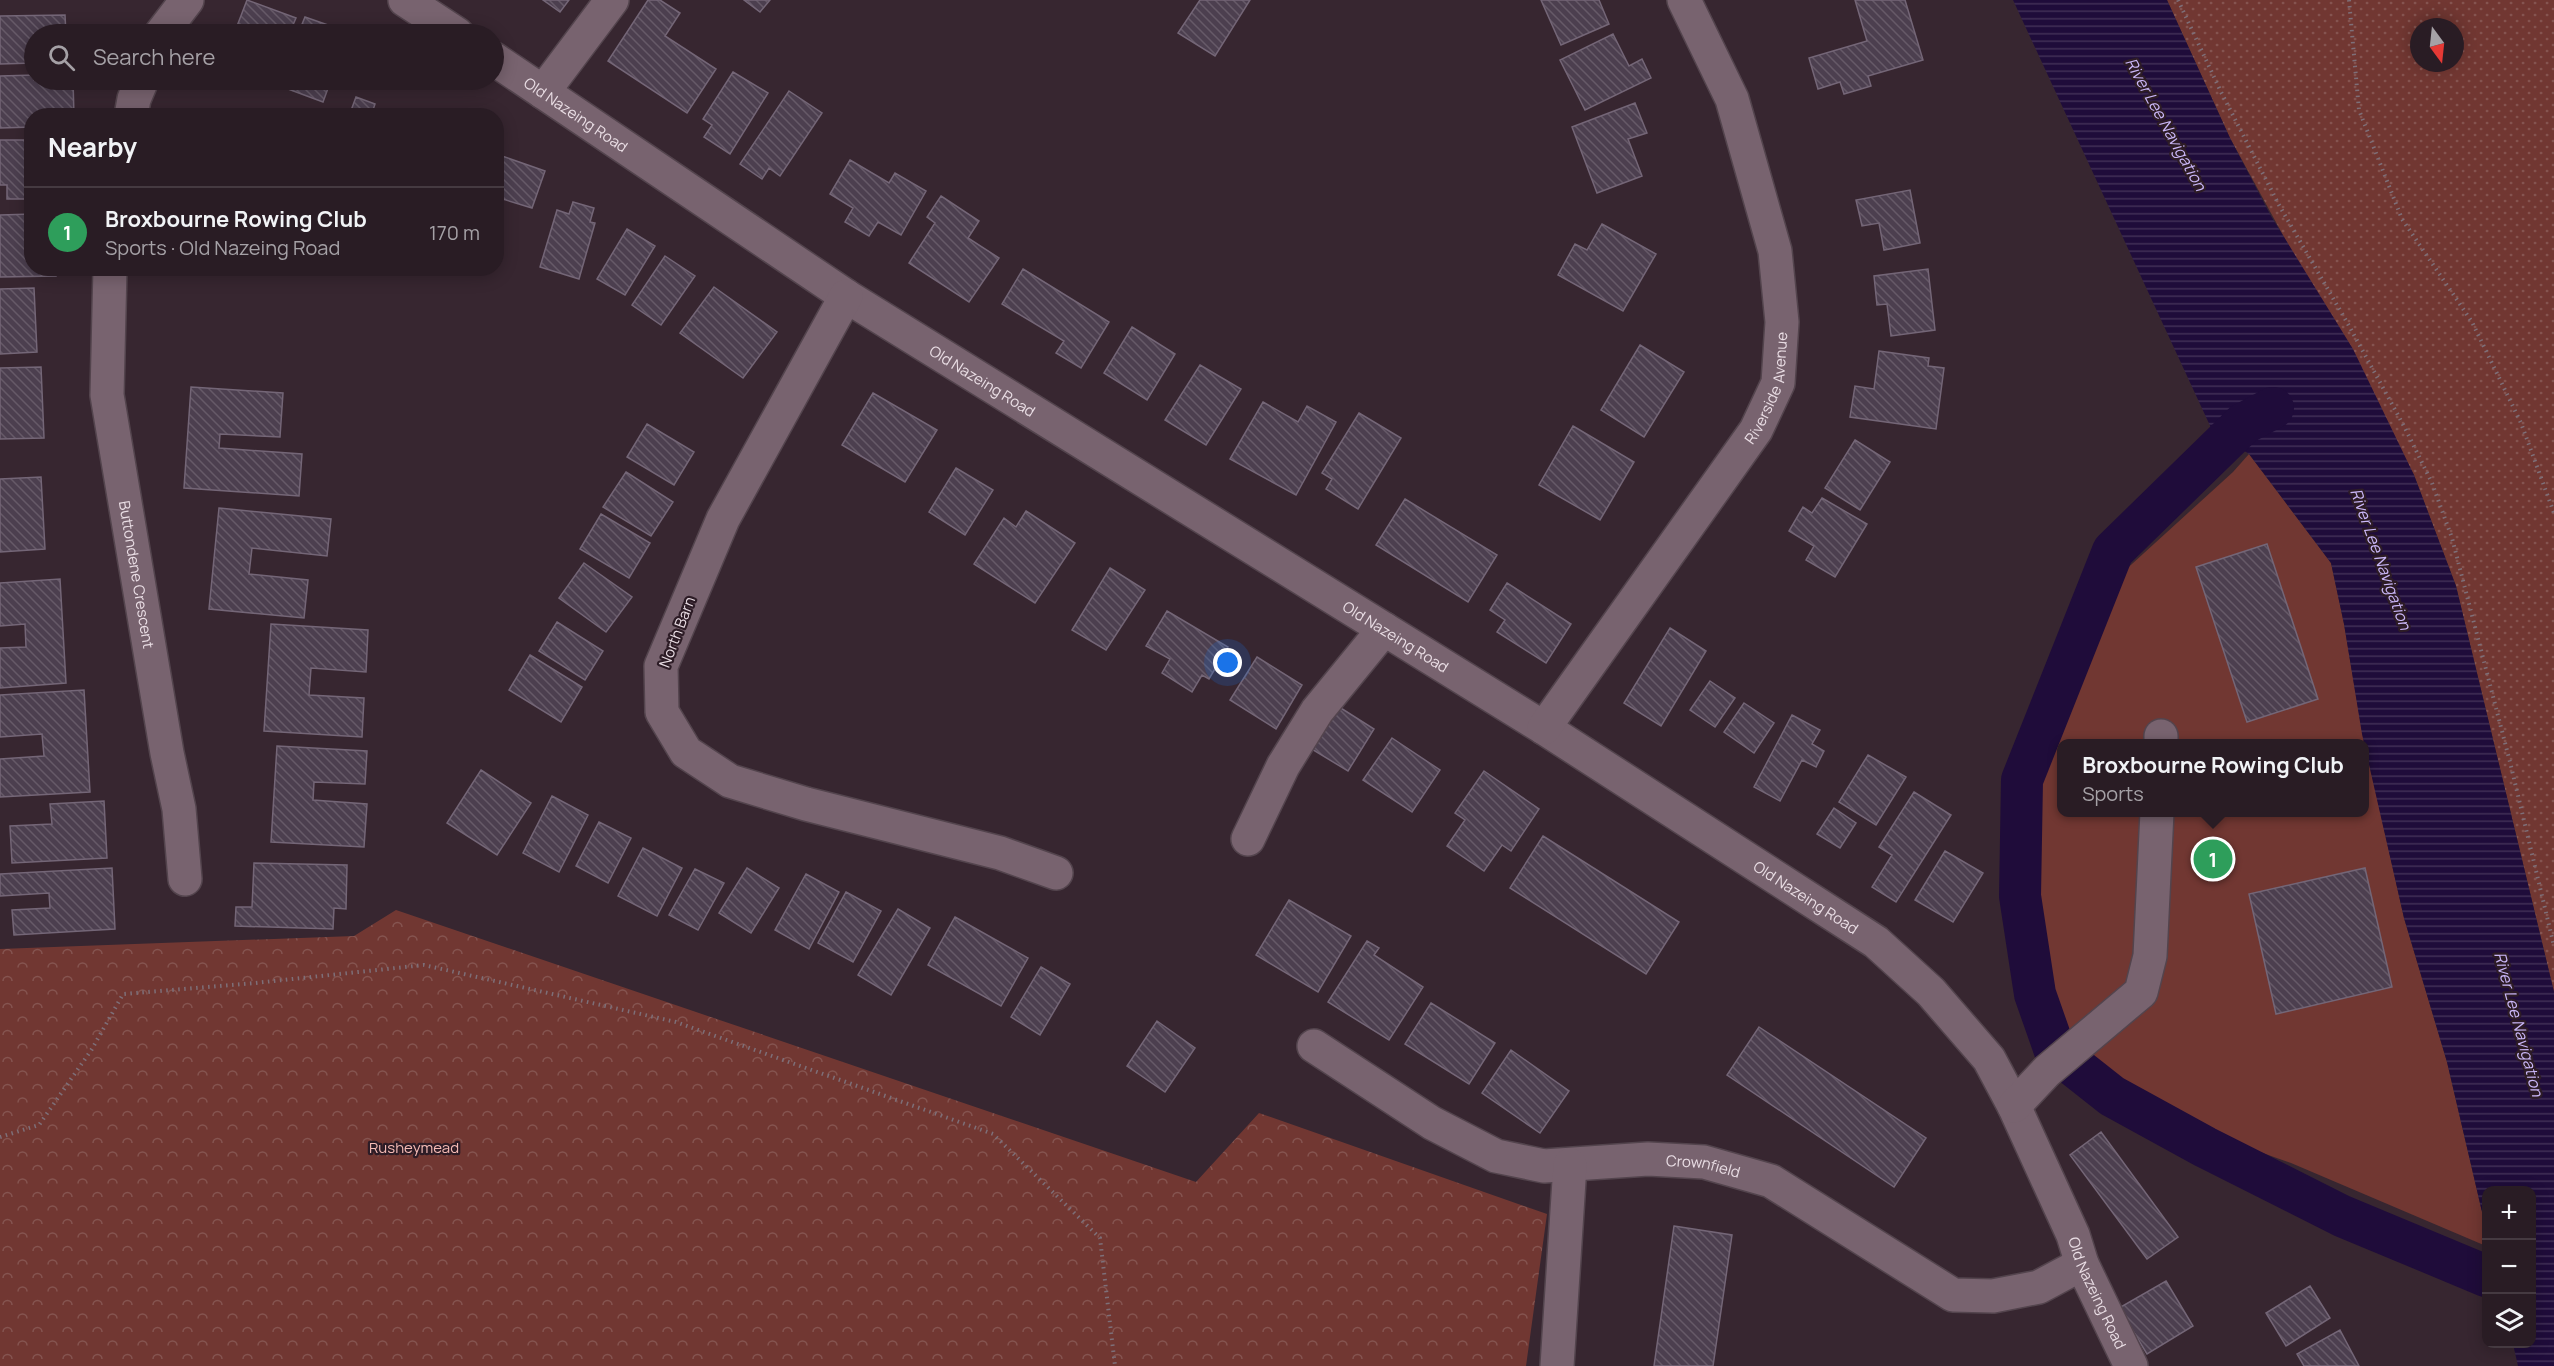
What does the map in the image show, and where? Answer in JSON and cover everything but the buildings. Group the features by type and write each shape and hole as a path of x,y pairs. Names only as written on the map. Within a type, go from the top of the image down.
{"street":[{"path":"168,24 187,0"},
{"path":"405,0 442,24"},
{"path":"543,92 612,0"},
{"name":"Riverside Avenue","path":"1544,728 1756,430 1778,383 1782,322 1775,251 1732,99 1684,0"},
{"name":"Old Nazeing Road","path":"504,66 846,296 1544,728 1876,942 1931,992 1989,1059 2014,1106 2073,1235 2082,1264 2131,1366"},
{"path":"132,108 138,90"},
{"name":"Buttondene Crescent","path":"110,276 107,395 167,753 179,809 184,879"},
{"name":"North Barn","path":"846,296 723,519 661,666 662,712 686,752 730,781 806,804 1000,853 1056,873"},
{"path":"1248,839 1283,766 1317,711 1384,629"},
{"path":"2014,1106 2048,1071 2141,992 2150,956 2157,817"},
{"name":"Crownfield","path":"1314,1046 1432,1123 1496,1156 1544,1166 1648,1159 1704,1162 1771,1180 1953,1295 1993,1296 2039,1287 2082,1264"},
{"path":"1557,1366 1570,1165"}],"path":[{"path":"2178,0 2221,92 2279,205 2354,334 2432,483 2452,538 2554,946"},
{"path":"2349,0 2359,110 2402,219 2472,322 2521,423 2554,513"},
{"path":"0,1137 39,1125 92,1049 123,994 424,965 676,1022 993,1134 1100,1238 1115,1366"}],"green space":[{"path":"2167,0 2554,0 2554,992 2456,586 2414,475 2230,138"},
{"path":"2249,454 2331,563 2363,739 2057,739 2057,817 2369,817 2369,762 2404,918 2447,1062 2482,1212 2482,1244 2291,1163 2212,1135 2065,1042 2043,981 2035,902 2033,816 2050,737 2121,574 2233,472"},
{"name":"Rusheymead","path":"396,910 1196,1182 1259,1113 1547,1214 1526,1366 0,1366 0,949 354,936"}],"water":[{"name":"River Lee Navigation","path":"2013,0 2167,0 2230,138 2271,216 2353,349 2414,475 2456,586 2554,992 2554,1366 2518,1366 2514,1348 2536,1348 2536,1186 2482,1186 2482,1212 2447,1062 2404,918 2369,765 2369,739 2363,739 2362,734 2344,624 2331,563 2249,454 2212,430"}],"waterway":[{"path":"2273,408 2243,424 2113,551 2022,780 2020,896 2035,994 2055,1051 2112,1096 2205,1147 2342,1216 2482,1274"}],"place":[{"name":"Broxbourne Rowing Club","path":"2213,859"}]}
